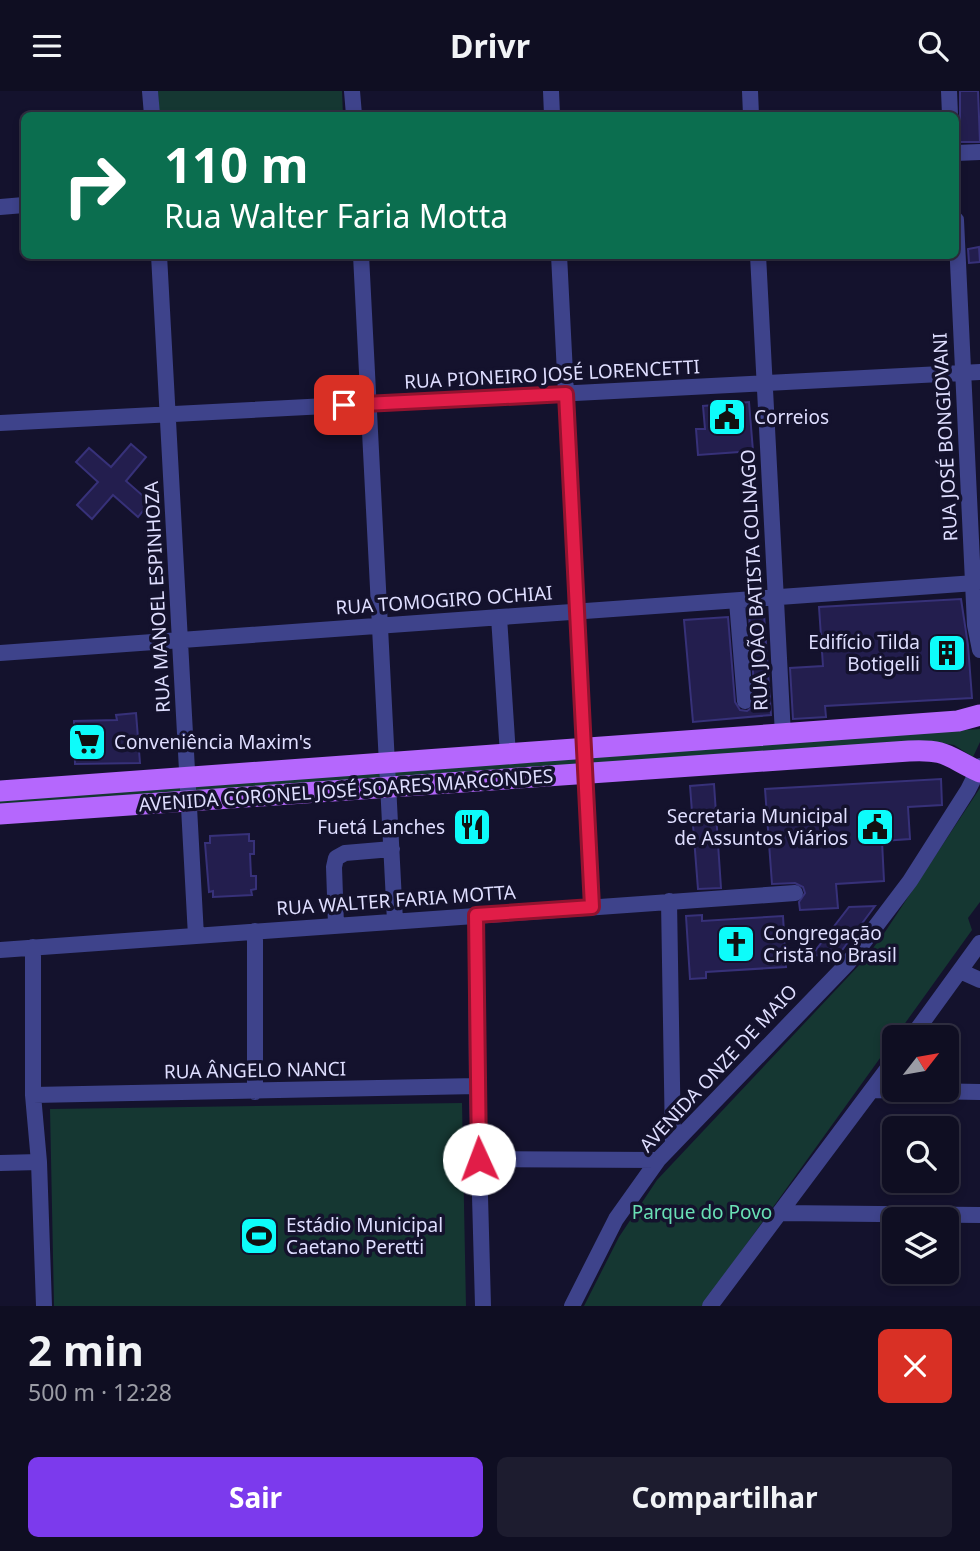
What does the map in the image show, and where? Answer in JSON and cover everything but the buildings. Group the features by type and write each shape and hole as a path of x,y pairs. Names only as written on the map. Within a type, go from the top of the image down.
{"main road":[{"name":"AVENIDA CORONEL JOSÉ SOARES MARCONDES","path":"0,791 958,722 980,715"},
{"name":"AVENIDA CORONEL JOSÉ SOARES MARCONDES","path":"0,814 934,750 952,755 979,769"}],"street":[{"path":"150,91 152,112"},
{"path":"352,91 354,112"},
{"path":"551,91 552,112"},
{"path":"750,91 751,112"},
{"path":"949,91 950,112"},
{"path":"959,153 980,152"},
{"path":"0,207 21,205"},
{"name":"RUA MANOEL ESPINHOZA","path":"159,259 196,936"},
{"path":"361,259 396,921"},
{"path":"559,259 592,907"},
{"name":"RUA JOÃO BATISTA COLNAGO","path":"758,259 783,734"},
{"name":"RUA JOSÉ BONGIOVANI","path":"958,259 980,650"},
{"name":"RUA PIONEIRO JOSÉ LORENCETTI","path":"0,423 980,372"},
{"name":"RUA TOMOGIRO OCHIAI","path":"0,653 975,583"},
{"path":"737,601 745,701"},
{"path":"499,617 508,755"},
{"name":"AVENIDA ONZE DE MAIO","path":"572,1306 616,1219 658,1160 848,963 910,881 979,769"},
{"path":"336,925 336,858 345,853 392,849"},
{"name":"RUA WALTER FARIA MOTTA","path":"0,950 795,893"},
{"path":"670,901 673,1143"},
{"path":"476,915 483,1306"},
{"path":"255,931 255,1092"},
{"path":"921,1025 980,943"},
{"path":"33,947 33,1095 39,1162 44,1306"},
{"path":"960,971 980,980"},
{"path":"710,1306 882,1076"},
{"name":"RUA ÂNGELO NANCI","path":"33,1095 477,1086"},
{"path":"872,1090 980,1092"},
{"path":"479,1159 658,1160"},
{"path":"0,1163 39,1162"},
{"path":"780,1213 980,1215"}],"green space":[{"path":"158,91 342,91 343,112 159,112"},
{"path":"980,729 980,742 973,757 954,745 935,742 592,765 592,756"},
{"path":"577,757 577,766 395,779 395,770"},
{"path":"381,771 381,780 196,793 195,785"},
{"path":"181,785 182,794 0,807 0,798"},
{"name":"Parque do Povo","path":"980,788 980,902 968,918 972,930 904,1025 882,1025 882,1055 702,1306 584,1306 619,1237 657,1180 863,961"},
{"name":"Estádio Municipal Caetano Peretti","path":"462,1103 466,1306 54,1306 50,1109"}],"place":[{"name":"Correios","path":"727,417"},
{"name":"Edifício Tilda Botigelli","path":"947,653"},
{"name":"Conveniência Maxim's","path":"87,742"},
{"name":"Fuetá Lanches","path":"472,827"},
{"name":"Secretaria Municipal de Assuntos Viários","path":"875,827"},
{"name":"Congregação Cristã no Brasil","path":"736,944"},
{"name":"Estádio Municipal Caetano Peretti","path":"259,1236"}],"route":[{"path":"344,405 566,394 592,907 476,915 479,1159"}]}
